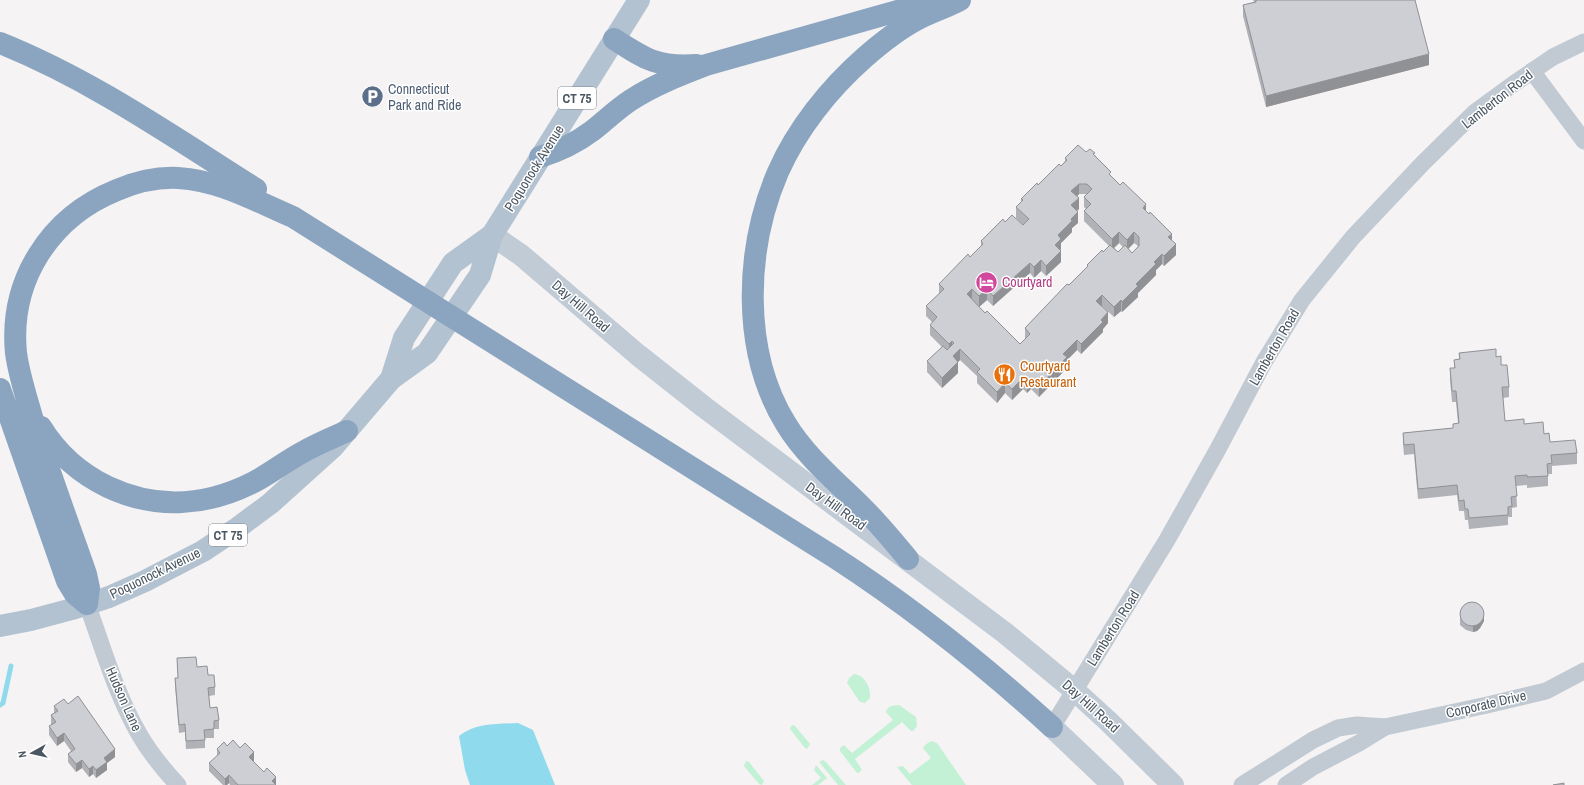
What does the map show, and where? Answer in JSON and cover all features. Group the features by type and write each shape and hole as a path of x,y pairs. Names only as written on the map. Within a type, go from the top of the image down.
{"highway":[{"path":"540,157 561,150 580,139 638,96 670,79 706,65 937,0"},
{"path":"908,560 878,524 810,456 793,435 778,409 766,378 757,341 754,301 756,262 762,222 775,180 799,134 822,101 859,62 903,28 920,18 960,0"},
{"path":"614,39 654,62 673,65 706,65"},
{"path":"0,44 49,64 98,90 260,191 292,217"},
{"path":"87,604 89,588 86,574 40,442 19,371 16,342 17,316 24,286 31,266 47,241 67,220 87,205 108,194 131,185 156,179 177,178 227,188 248,196 292,217 709,477 866,578 994,675 1052,727"},
{"path":"0,389 67,581 75,594 87,604"},
{"path":"26,398 38,422 49,439 74,466 101,484 147,500 162,502 191,502 220,496 234,491 255,482 303,452 347,431"}],"main road":[{"name":"Poquonock Avenue","path":"0,626 30,620 87,604 128,589 164,572 203,551 236,529 293,484 322,458 391,379 427,353 480,275 492,235 639,0"},
{"name":"Poquonock Avenue","path":"391,379 404,338 453,263 492,235"},
{"name":"Day Hill Road","path":"492,235 522,255 638,355 709,412 1005,633 1074,690 1173,785"},
{"path":"1052,727 1113,785"}],"street":[{"name":"Lamberton Road","path":"1052,727 1167,540 1218,449 1264,362 1302,300 1354,237 1423,163 1475,112 1553,57 1584,42"},
{"path":"1532,71 1584,140"},
{"name":"Hudson Lane","path":"87,604 110,668 136,728 156,759 178,785"},
{"name":"Corporate Drive","path":"1242,785 1322,735 1338,728 1350,726 1385,727 1546,690 1584,671"},
{"name":"Corporate Drive","path":"1286,785 1313,767 1359,743 1385,727"}],"green space":[{"path":"854,674 864,679 868,686 870,698 865,703 860,702 847,683 849,678"},
{"path":"899,705 916,717 917,726 913,731 911,731 902,722 855,759 862,770 857,773 840,751 840,748 844,745 852,753 893,720 886,712 887,709 891,706"},
{"path":"793,725 810,744 807,749 790,729"},
{"path":"931,741 937,743 966,785 912,785 897,767 903,766 910,774 931,758 923,748"},
{"path":"823,760 846,785 838,785 819,762"},
{"path":"746,761 749,762 764,781 762,785 759,784 744,766"},
{"path":"816,765 827,778 818,785 812,785 821,778 814,770"}],"water":[{"path":"518,723 533,730 555,785 470,785 465,770 459,736 479,726"}],"building":[{"path":"1256,0 1415,0 1429,54 1266,96 1243,5 1256,2"},
{"name":"Courtyard","path":"1078,145 1086,152 1090,149 1111,172 1109,174 1120,185 1123,182 1146,204 1143,208 1149,214 1150,212 1172,234 1168,237 1176,244 1164,256 1162,254 1154,262 1156,264 1136,284 1138,286 1122,302 1121,300 1114,307 1102,295 1096,301 1108,312 1101,320 1103,322 1081,344 1077,340 1063,354 1067,357 1039,386 1031,378 1027,383 1023,378 1012,389 1005,383 997,392 977,372 980,369 960,349 953,356 958,362 942,378 927,361 943,346 947,350 954,343 952,341 949,344 930,325 937,317 926,306 944,289 939,284 968,254 970,257 983,244 981,241 1003,219 1005,222 1012,215 1023,225 1029,219 1016,207 1023,200 1021,199 1037,183 1038,185 1059,164 1061,166 1067,160 1065,158","holes":["1079,184 1087,184 1092,189 1084,197 1091,204 1084,211 1112,239 1119,232 1127,240 1134,232 1139,237 1139,246 1132,253 1125,245 1118,252 1110,245 1103,252 1102,250 1087,265 1088,266 1069,285 1067,284 1025,328 1030,334 1020,344 987,311 985,313 967,294 972,289 979,296 987,289 993,296 1030,263 1034,267 1041,260 1046,266 1061,251 1055,245 1061,239 1058,235 1072,221 1071,219 1078,212 1071,205 1079,198 1071,191"]},
{"path":"1496,349 1496,357 1501,356 1501,365 1507,365 1509,387 1502,387 1505,421 1524,419 1524,424 1543,422 1544,434 1549,433 1550,442 1575,440 1577,453 1551,455 1552,463 1547,464 1548,476 1515,476 1517,496 1511,497 1512,506 1508,507 1508,515 1469,518 1468,509 1465,509 1464,500 1459,501 1457,485 1418,489 1414,444 1404,445 1403,433 1453,428 1453,424 1459,423 1456,391 1452,391 1450,368 1455,368 1454,360 1460,359 1459,353"},
{"path":"1472,602 1481,605 1484,614 1481,623 1472,626 1463,623 1460,614 1463,605"},
{"path":"196,657 197,667 207,666 208,675 214,675 215,687 208,688 210,708 217,707 219,720 214,721 214,729 204,730 205,740 186,741 185,724 179,725 175,678 178,678 177,658"},
{"path":"78,696 115,749 104,758 107,762 96,770 93,766 89,769 82,760 76,764 68,754 75,749 64,733 57,738 49,726 56,722 51,715 58,711 54,706 64,699 68,704"},
{"path":"233,740 240,748 245,743 254,752 249,757 264,772 267,768 276,777 272,781 276,785 238,785 229,775 225,779 209,763 220,753 217,749 224,742 227,746"},
{"path":"1564,783 1564,785 1553,785"}],"waterway":[{"path":"0,705 3,703 11,666"}],"place":[{"name":"Connecticut Park and Ride","path":"373,97"},
{"name":"Courtyard","path":"986,282"},
{"name":"Courtyard Restaurant","path":"1004,374"}]}
